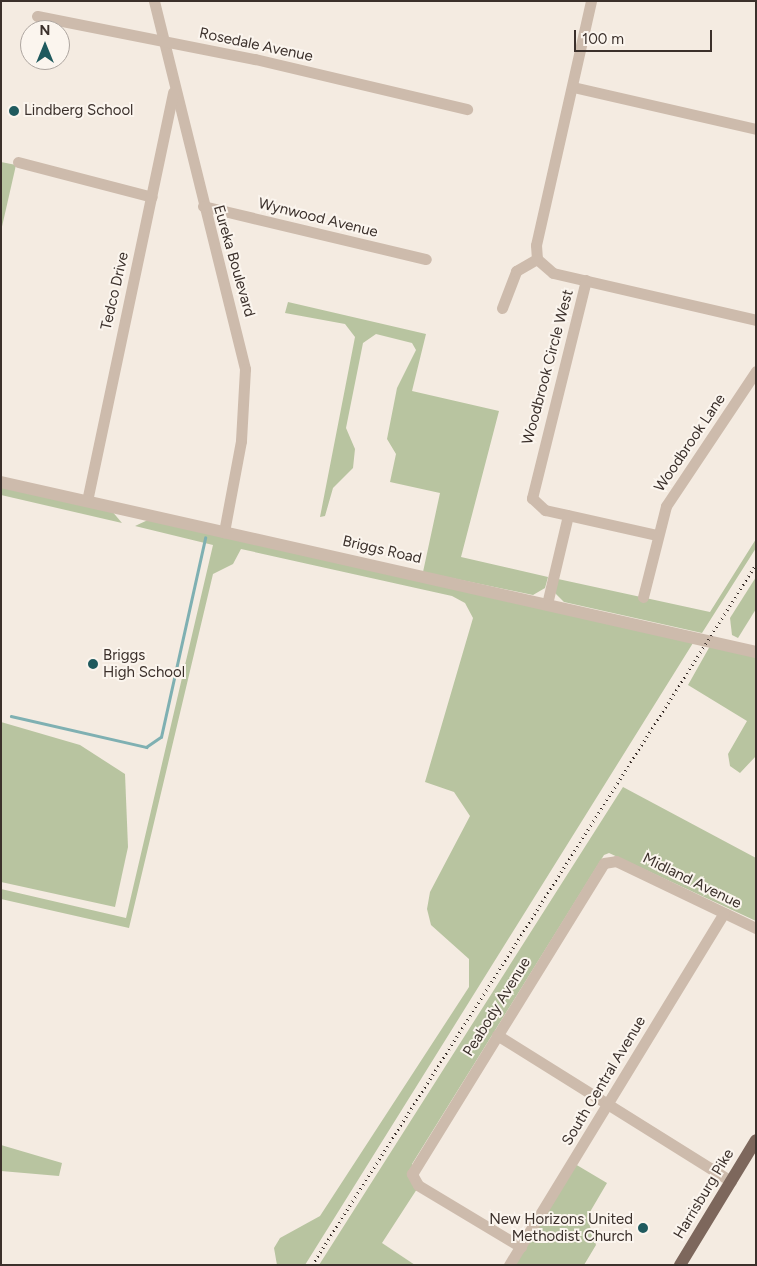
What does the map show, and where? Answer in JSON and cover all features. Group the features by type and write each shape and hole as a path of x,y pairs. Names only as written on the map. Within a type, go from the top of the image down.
{"main road":[{"name":"Harrisburg Pike","path":"680,1265 756,1140"}],"street":[{"name":"Eureka Boulevard","path":"154,1 162,42 245,369 241,441 224,532"},
{"path":"502,308 516,270 537,259 536,245 591,1"},
{"name":"Rosedale Avenue","path":"37,16 467,109"},
{"path":"573,87 756,129"},
{"name":"Tedco Drive","path":"87,501 174,88"},
{"path":"18,162 152,197"},
{"name":"Wynwood Avenue","path":"203,206 426,259"},
{"name":"Woodbrook Circle West","path":"537,259 547,270 586,280 531,495 538,507 568,515"},
{"path":"586,280 756,320"},
{"name":"Woodbrook Lane","path":"644,597 657,535 675,490 756,371"},
{"name":"Briggs Road","path":"1,482 756,652"},
{"path":"548,604 568,515 657,535"},
{"name":"Midland Avenue","path":"616,861 756,928"},
{"name":"Peabody Avenue","path":"520,1247 412,1177 497,1035 604,864 616,861"},
{"name":"South Central Avenue","path":"509,1265 724,913"},
{"path":"497,1035 732,1181"}],"green space":[{"path":"1,162 16,165 1,231"},
{"path":"288,302 426,334 412,391 499,411 461,557 548,577 545,588 533,595 423,572 440,493 390,482 396,454 387,439 397,388 416,350 412,343 376,334 363,343 346,428 355,449 353,468 333,488 325,516 320,517 355,337 345,324 285,313"},
{"path":"1,485 111,510 122,523 1,495"},
{"path":"150,519 693,643 305,1265 277,1265 274,1248 280,1238 320,1216 469,987 469,959 431,925 427,909 430,892 470,816 454,792 425,782 473,618 465,603 452,596 241,549 233,564 213,574 129,928 1,899 1,889 126,918 213,545 135,526"},
{"path":"756,539 756,548 702,633 564,602 555,593 558,579 710,612"},
{"path":"756,577 756,609 738,638 732,635 730,618"},
{"path":"710,646 756,657 756,756 740,773 730,766 728,754 747,721 688,685"},
{"path":"1,722 80,745 125,774 128,847 115,907 1,882"},
{"path":"623,787 756,858 756,921 609,853 604,855 412,1164 417,1189 382,1243 415,1265 319,1265"},
{"path":"1,1145 62,1163 59,1176 1,1171"},
{"path":"575,1164 607,1183 587,1217 596,1245 584,1265 512,1265"}],"waterway":[{"path":"11,716 146,747 161,737 205,538"}],"railway":[{"path":"312,1265 756,564"}],"place":[{"name":"Lindberg School","path":"14,111"},
{"name":"Briggs High School","path":"93,664"},
{"name":"New Horizons United Methodist Church","path":"643,1228"}]}
